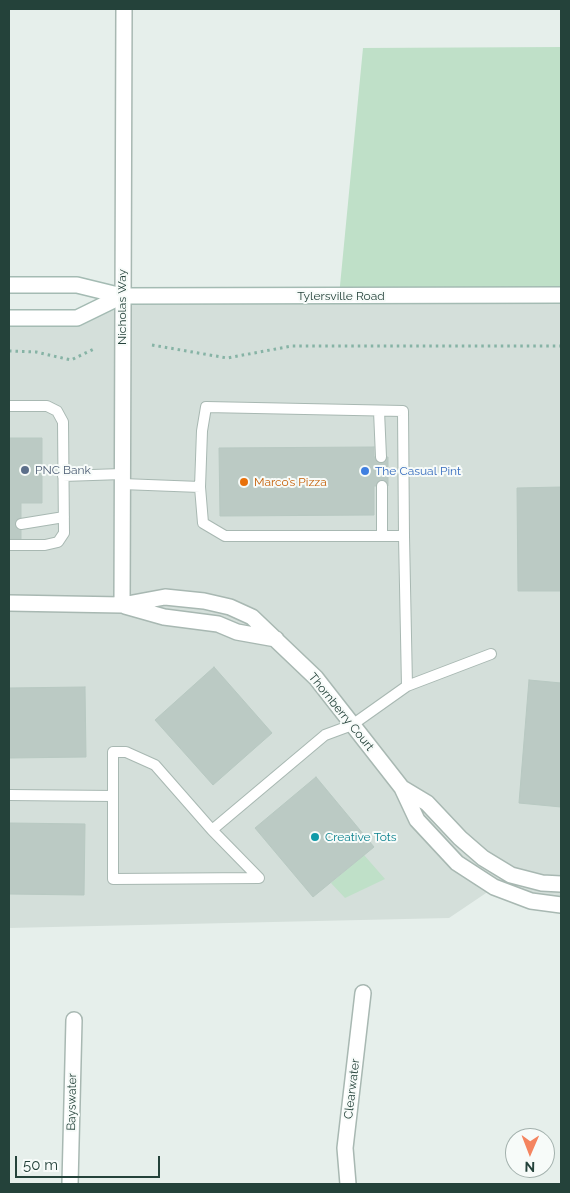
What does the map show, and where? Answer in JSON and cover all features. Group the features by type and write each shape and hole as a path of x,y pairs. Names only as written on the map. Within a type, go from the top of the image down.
{"street":[{"name":"Nicholas Way","path":"122,605 124,9"},
{"name":"Tylersville Road","path":"9,285 76,285 122,296 561,295"},
{"name":"Tylersville Road","path":"9,318 78,318 122,296"},
{"name":"Thornberry Court","path":"9,603 122,605 165,597 204,601 230,608 252,617 316,678 402,788 417,820 457,862 494,887 531,901 561,904"},
{"name":"Thornberry Court","path":"402,788 427,803 460,838 483,858 511,875 542,883 561,884"},
{"name":"Clearwater","path":"348,1184 345,1148 363,993"},
{"name":"Bayswater","path":"70,1184 74,1020"}],"lane":[{"path":"9,406 47,406 58,411 63,422 64,517 64,532 58,542 45,545 9,545"},
{"path":"404,536 225,536 203,523 200,487 202,431 206,407 404,411 407,686"},
{"path":"379,411 381,457"},
{"path":"63,476 122,479 200,487"},
{"path":"382,486 382,536"},
{"path":"21,524 64,517"},
{"path":"212,830 325,735 352,725 407,686 491,654"},
{"path":"113,752 126,752 155,765 212,830 259,878 113,879 113,752"},
{"path":"9,795 113,796"}],"path":[{"path":"152,345 227,358 292,346 561,346"},
{"path":"9,351 36,352 71,360 96,348"}],"shaded area":[{"path":"561,295 561,905 495,887 449,918 9,928 9,318 77,318 122,296"}],"green space":[{"path":"561,47 561,295 339,296 363,48"},
{"path":"364,855 385,879 345,898 331,883"}],"building":[{"name":"PNC Bank","path":"9,438 42,438 42,503 21,503 21,539 9,539"},
{"path":"374,447 374,457 388,457 388,486 374,486 374,515 220,516 219,448"},
{"path":"561,487 561,591 518,591 517,488"},
{"path":"214,667 272,733 213,785 155,720"},
{"path":"529,680 561,683 561,807 519,803"},
{"path":"85,687 86,757 9,758 9,688"},
{"name":"Creative Tots","path":"316,777 374,847 313,897 255,828"},
{"path":"9,823 85,824 84,895 9,894"}],"place":[{"name":"PNC Bank","path":"25,470"},
{"name":"The Casual Pint","path":"365,471"},
{"name":"Marco’s Pizza","path":"244,482"},
{"name":"Creative Tots","path":"315,837"}]}
